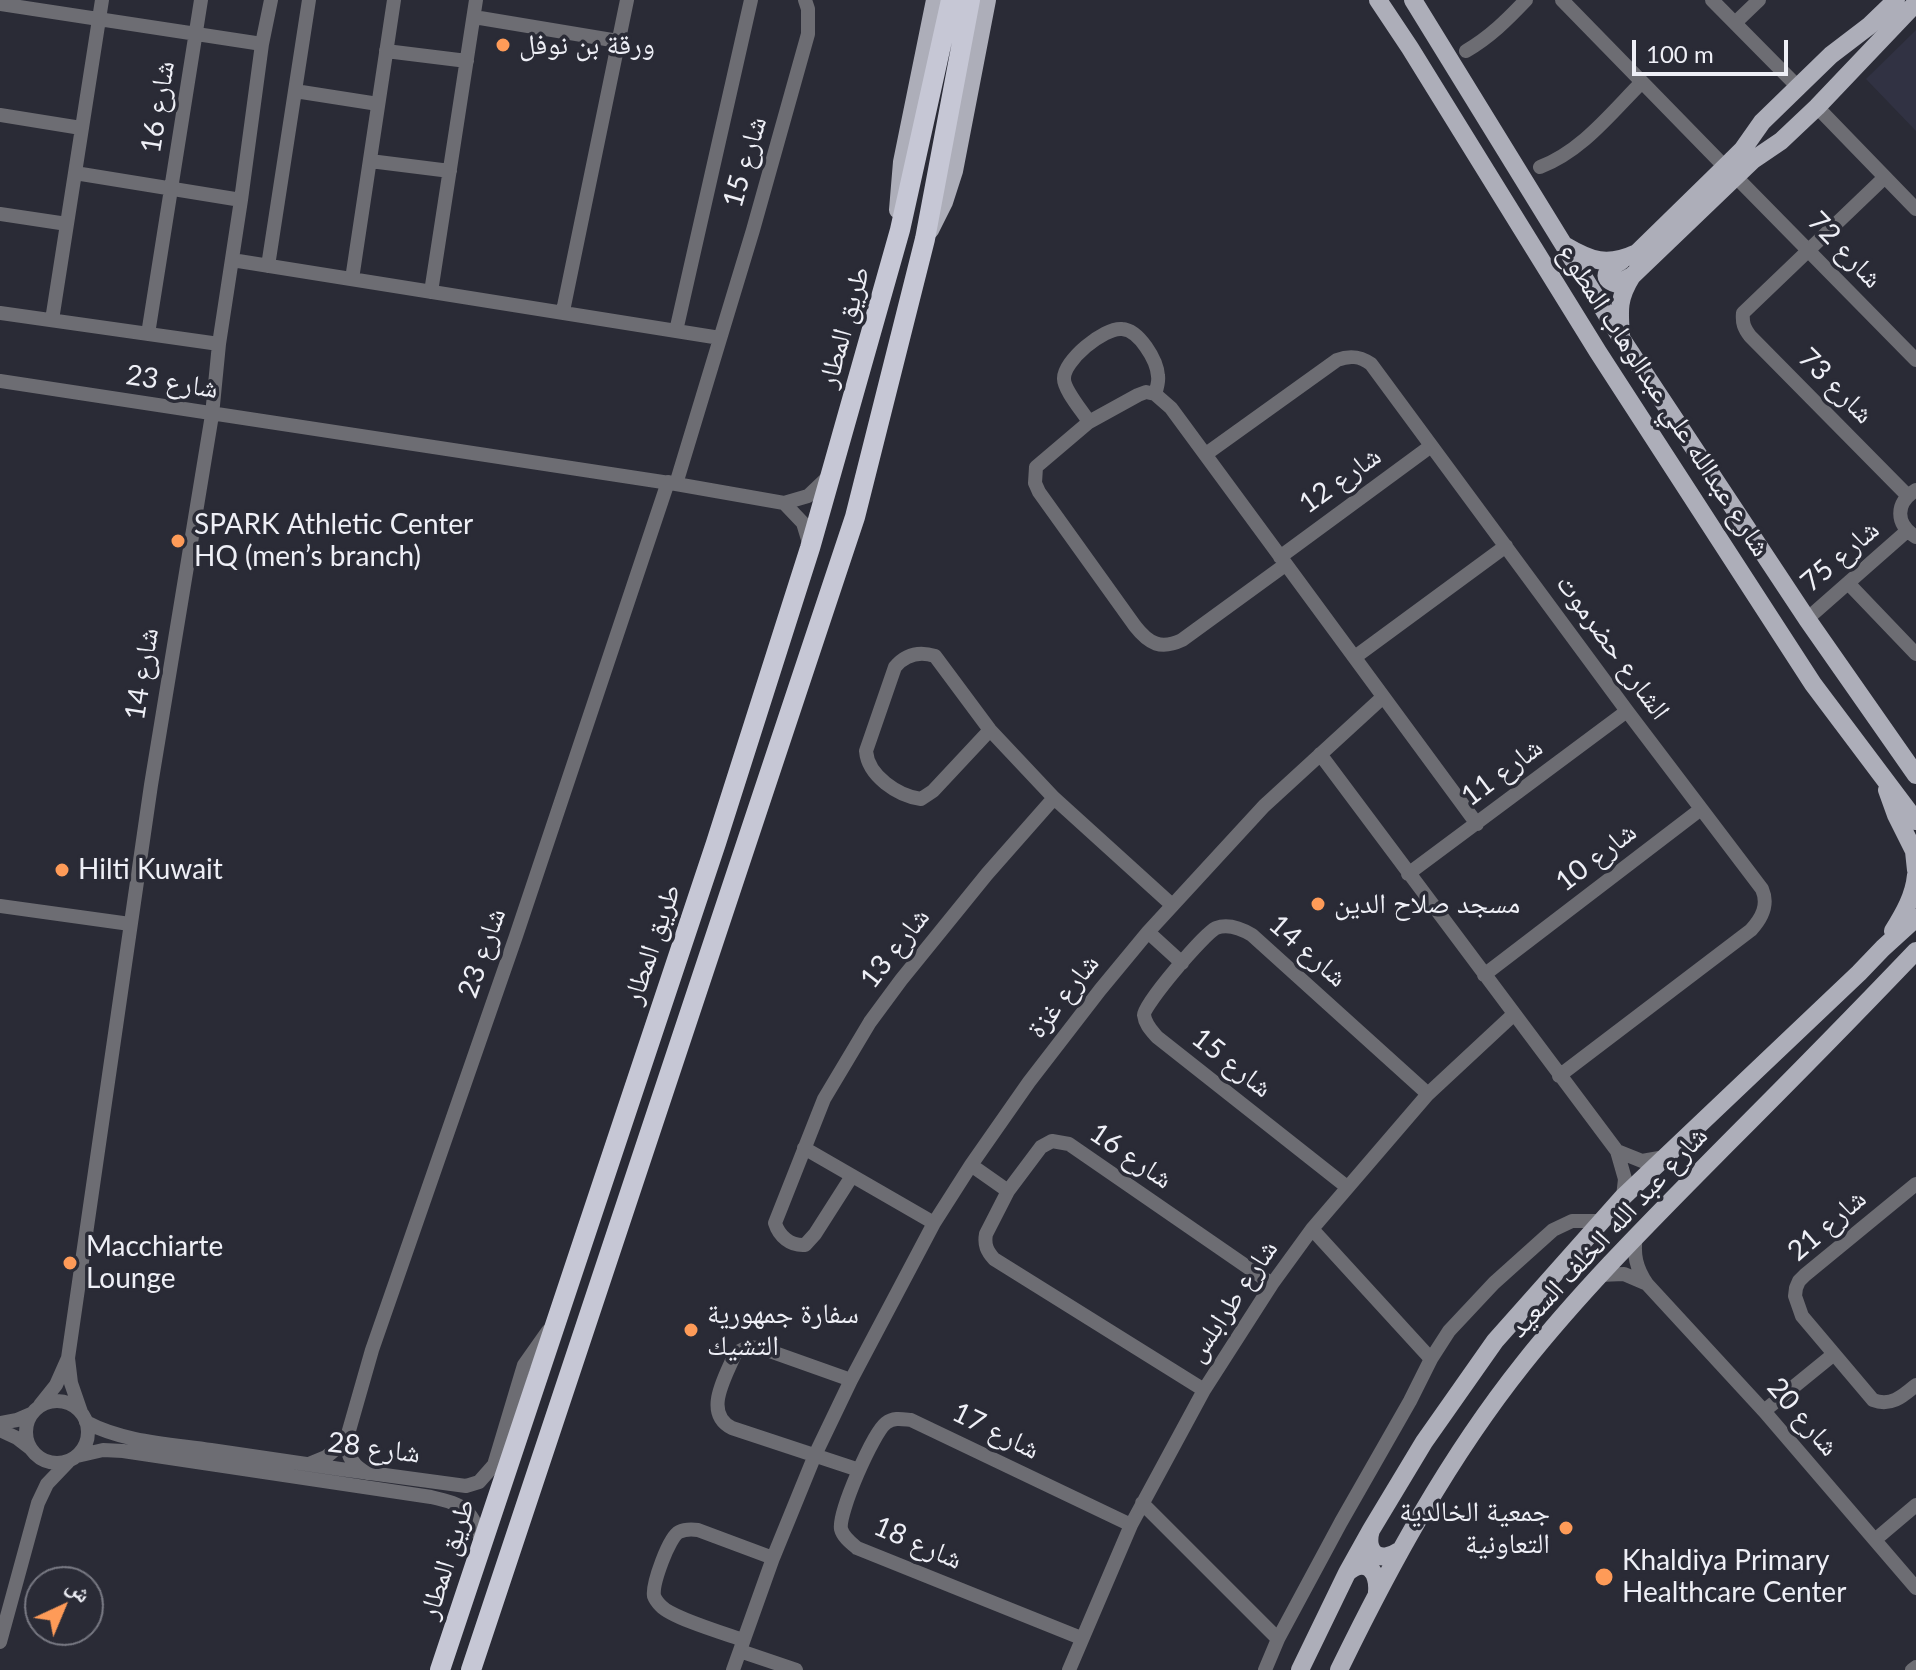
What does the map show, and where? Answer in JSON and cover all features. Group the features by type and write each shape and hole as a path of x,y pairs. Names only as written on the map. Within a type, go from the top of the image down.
{"highway":[{"name":"طريق المطار","path":"477,1664 855,517 925,239 954,6"},
{"name":"طريق المطار","path":"440,1670 716,843 810,548 900,230 954,6"},
{"path":"693,1001 681,1007 675,1003 675,995 710,883 716,843"}],"main road":[{"name":"طريق المطار","path":"925,239 944,202 954,171 987,0"},
{"name":"شارع عبدالله علي عبدالوهاب المطوع","path":"1378,0 1598,352 1813,684 1916,821"},
{"name":"شارع عبدالله علي عبدالوهاب المطوع","path":"1413,0 1621,338 1807,619 1916,775"},
{"path":"1730,172 1762,122 1831,55 1869,26 1896,0"},
{"path":"1621,338 1619,309 1626,268 1730,172 1781,141 1850,74 1916,3"},
{"path":"1410,48 1418,40 1427,43 1476,120 1509,156"},
{"path":"1831,55 1837,53 1848,57 1850,74"},
{"path":"1762,122 1760,128 1764,139 1775,143 1781,141"},
{"path":"1563,245 1584,257 1626,268"},
{"path":"1883,775 1896,815 1914,851 1916,872 1908,905 1883,948"},
{"name":"شارع عبد الله الخلف السعيد","path":"1300,1670 1371,1530 1424,1442 1495,1341 1623,1197 1916,918"},
{"name":"شارع عبد الله الخلف السعيد","path":"1339,1670 1399,1551 1485,1415 1521,1366 1636,1236 1916,951"},
{"path":"1871,998 1916,967"},
{"path":"1728,1098 1747,1101 1751,1107 1750,1121"},
{"path":"1371,1530 1368,1540 1371,1550 1380,1557 1390,1557 1399,1551"},
{"path":"1347,1573 1353,1567 1369,1567 1378,1580 1377,1592"}],"street":[{"path":"52,320 102,0"},
{"name":"شارع 16","path":"148,334 201,0"},
{"name":"شارع 14","path":"84,1418 71,1383 68,1358 151,785 212,415 219,344 271,0"},
{"path":"268,266 309,0"},
{"path":"352,279 394,0"},
{"path":"431,292 476,0"},
{"path":"563,311 627,0"},
{"name":"شارع 15","path":"676,331 751,0"},
{"name":"شارع 15","path":"672,483 720,338 808,34 805,0"},
{"path":"1466,51 1486,40 1526,0"},
{"name":"شارع 72","path":"1562,0 1916,360"},
{"path":"1712,0 1798,87"},
{"path":"1735,23 1759,0"},
{"name":"شارع 16","path":"0,4 262,44"},
{"path":"474,17 618,41"},
{"path":"386,51 467,61"},
{"path":"1540,167 1577,147 1642,82"},
{"path":"295,91 378,104"},
{"path":"1817,107 1916,209"},
{"path":"0,115 81,128"},
{"path":"370,161 450,171"},
{"name":"شارع 16","path":"75,173 241,200"},
{"path":"1808,249 1885,177"},
{"path":"0,214 67,224"},
{"name":"شارع 73","path":"1808,249 1743,313 1744,328 1912,493"},
{"path":"232,260 720,338"},
{"path":"0,313 219,344"},
{"path":"1155,394 1159,380 1154,358 1130,331 1121,328 1096,339 1079,353 1065,371 1064,384 1089,422 1146,392 1155,394 1171,408 1477,824"},
{"name":"الشارع حضرموت","path":"1206,454 1337,360 1352,356 1366,360 1762,889 1765,903 1761,917 1751,930 1559,1076"},
{"name":"شارع 23","path":"0,381 672,483 784,503"},
{"name":"شارع 12","path":"1089,422 1039,463 1034,474 1035,483 1135,626 1150,641 1161,645 1182,640 1431,446"},
{"path":"810,548 803,523 784,503 808,496 833,472"},
{"name":"شارع 23","path":"346,1441 372,1350 672,483"},
{"path":"1911,534 1901,523 1900,513 1902,504 1912,493"},
{"name":"شارع 75","path":"1807,619 1911,534"},
{"path":"1355,657 1506,546"},
{"path":"1848,583 1916,654"},
{"path":"990,730 933,791 921,799 909,798 896,791 876,774 866,759 866,751 895,667 913,654 935,656 990,730 1054,798 1172,905"},
{"name":"شارع غزة","path":"733,1670 773,1558 815,1455 934,1223 971,1165 1029,1082 1148,932 1264,806 1383,697"},
{"name":"شارع 11","path":"1408,874 1627,711"},
{"path":"1320,754 1617,1151 1625,1179 1623,1197"},
{"name":"شارع 13","path":"852,1176 805,1245 786,1240 778,1233 775,1223 824,1099 870,1022 987,874 1054,798"},
{"name":"شارع 10","path":"1484,975 1701,809"},
{"path":"0,906 130,924"},
{"name":"شارع 14","path":"1182,963 1215,929 1224,926 1242,929 1428,1094"},
{"path":"1148,932 1182,963"},
{"name":"شارع 15","path":"1182,963 1146,1006 1144,1017 1150,1029 1347,1187"},
{"name":"شارع طرابلس","path":"1069,1670 1142,1503 1204,1390 1272,1284 1312,1229 1428,1094 1514,1014"},
{"name":"شارع 16","path":"1008,1191 1045,1143 1069,1144 1272,1284"},
{"path":"804,1148 934,1223"},
{"path":"1617,1151 1642,1161 1665,1157"},
{"path":"971,1165 1008,1191 984,1242 994,1259 1204,1390"},
{"name":"شارع 21","path":"1916,1184 1799,1281 1795,1296 1802,1316 1873,1400 1892,1402 1916,1385"},
{"name":"شارع عبد الله الخلف السعيد","path":"1265,1670 1278,1639 1341,1522 1449,1331 1494,1283 1553,1230 1572,1221 1601,1221"},
{"path":"1312,1229 1431,1359"},
{"name":"شارع 20","path":"1636,1236 1635,1261 1647,1284 1764,1411 1916,1588"},
{"path":"1599,1275 1624,1274 1647,1284"},
{"name":"شارع 28","path":"84,1418 105,1431 138,1439 466,1486 479,1482 494,1465 524,1365 555,1321"},
{"path":"851,1380 761,1348 744,1349 734,1356 716,1402 725,1425 859,1470"},
{"path":"1764,1411 1834,1354"},
{"name":"شارع 14","path":"36,1410 56,1385 68,1358"},
{"path":"0,1423 17,1420 58,1401 75,1407 84,1418 88,1437 73,1459 47,1484 38,1503 0,1642"},
{"path":"36,1410 26,1428 27,1442 40,1481 38,1503"},
{"name":"شارع 17","path":"859,1470 886,1423 899,1418 911,1420 1131,1525"},
{"path":"0,1430 17,1438 45,1462 53,1464 73,1459"},
{"path":"346,1441 352,1462 367,1473"},
{"path":"306,1465 326,1457 346,1441"},
{"name":"شارع 28","path":"73,1459 103,1450 123,1451 431,1497 464,1508 475,1521 482,1544"},
{"name":"شارع 18","path":"859,1470 840,1527 857,1548 1081,1638"},
{"path":"1142,1503 1278,1639"},
{"path":"1876,1539 1916,1505"},
{"path":"773,1558 698,1530 680,1531 670,1541 655,1584 655,1597 671,1613 796,1670"}],"shaded area":[{"path":"1916,30 1916,131 1866,79"}],"place":[{"name":"ورقة بن نوفل","path":"503,45"},
{"name":"SPARK Athletic Center HQ (men’s branch)","path":"178,541"},
{"name":"Hilti Kuwait","path":"62,870"},
{"name":"مسجد صلاح الدين","path":"1318,904"},
{"name":"Macchiarte Lounge","path":"70,1263"},
{"name":"سفارة جمهورية التشيك","path":"691,1330"},
{"name":"جمعية الخالدية التعاونية","path":"1566,1528"},
{"name":"Khaldiya Primary Healthcare Center","path":"1604,1577"}]}
